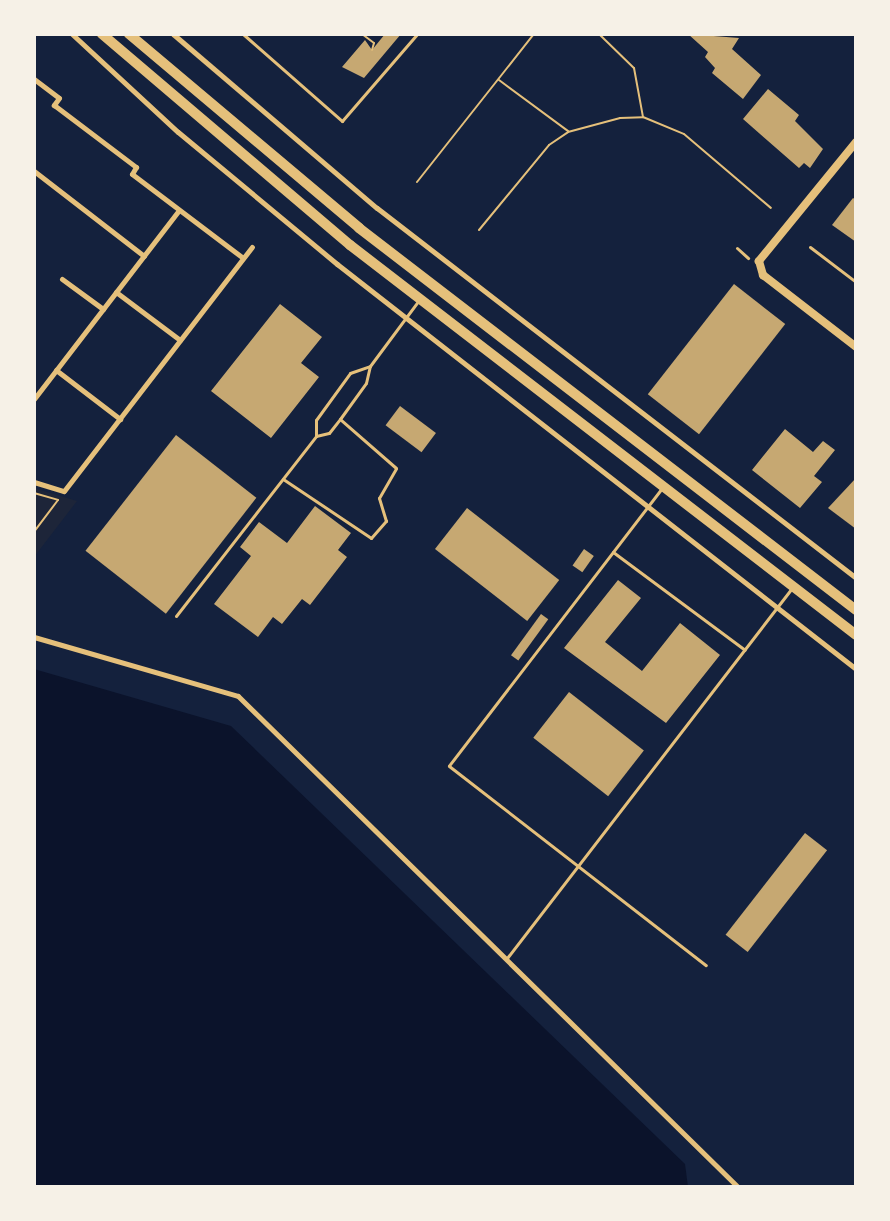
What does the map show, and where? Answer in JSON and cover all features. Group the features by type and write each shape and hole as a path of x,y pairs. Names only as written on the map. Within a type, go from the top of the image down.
{"main road":[{"path":"102,34 271,180 420,299 856,635"},
{"path":"129,34 359,228 856,610"}],"street":[{"path":"72,34 178,132 406,318 646,508 780,606 856,669"},
{"path":"173,34 377,208 856,578"},
{"path":"34,79 59,98 54,105 136,167 132,174 243,258"},
{"path":"856,142 759,261 763,275 856,347"},
{"path":"34,171 144,256"},
{"path":"34,399 179,210"},
{"path":"34,482 64,491 252,247"},
{"path":"62,279 103,309"},
{"path":"116,292 180,340"},
{"path":"56,370 120,419"},
{"path":"34,637 238,696 738,1187"}],"lane":[{"path":"243,34 342,121 417,34"},
{"path":"810,247 856,282"},
{"path":"737,248 748,258"},
{"path":"316,436 329,433 340,419 366,383 370,366 420,299"},
{"path":"176,616 316,436 316,420 350,373 370,366"},
{"path":"283,479 371,538 386,521 379,498 396,468 340,419"},
{"path":"662,488 449,766 706,965"},
{"path":"612,551 745,650"},
{"path":"507,958 792,588"}],"path":[{"path":"362,34 374,43 372,50"},
{"path":"417,182 534,34"},
{"path":"599,34 634,68 643,117"},
{"path":"498,79 568,132"},
{"path":"479,230 549,145 568,132 595,122 643,117 684,134 771,208"},
{"path":"34,493 58,500 34,532"}],"shaded area":[{"path":"34,488 77,501 34,557"},
{"path":"34,669 231,726 685,1164 688,1187 34,1187"}],"building":[{"path":"385,34 401,34 364,78 342,67 365,40 372,50"},
{"path":"688,34 739,38 732,49 761,75 743,99 712,73 715,68 705,57 708,52"},
{"path":"768,89 799,115 795,121 823,149 810,168 804,163 799,168 743,119"},
{"path":"853,198 856,200 856,242 832,225"},
{"path":"734,284 785,324 699,434 648,394"},
{"path":"280,304 322,337 301,363 319,377 271,438 211,391"},
{"path":"400,406 436,433 421,452 386,425"},
{"path":"785,429 813,452 823,441 835,450 814,476 822,482 800,508 752,470"},
{"path":"176,435 256,498 166,614 85,551"},
{"path":"856,478 856,529 828,508"},
{"path":"315,506 351,533 338,550 347,557 310,605 302,599 282,624 273,617 258,637 214,604 251,556 240,547 259,522 287,543"},
{"path":"467,508 559,580 527,621 435,549"},
{"path":"584,549 594,556 582,572 573,565"},
{"path":"618,580 641,598 605,642 642,671 680,623 720,655 666,723 564,648"},
{"path":"541,614 548,619 518,661 511,655"},
{"path":"569,692 644,750 608,796 533,738"},
{"path":"805,833 827,850 748,952 726,935"}]}
